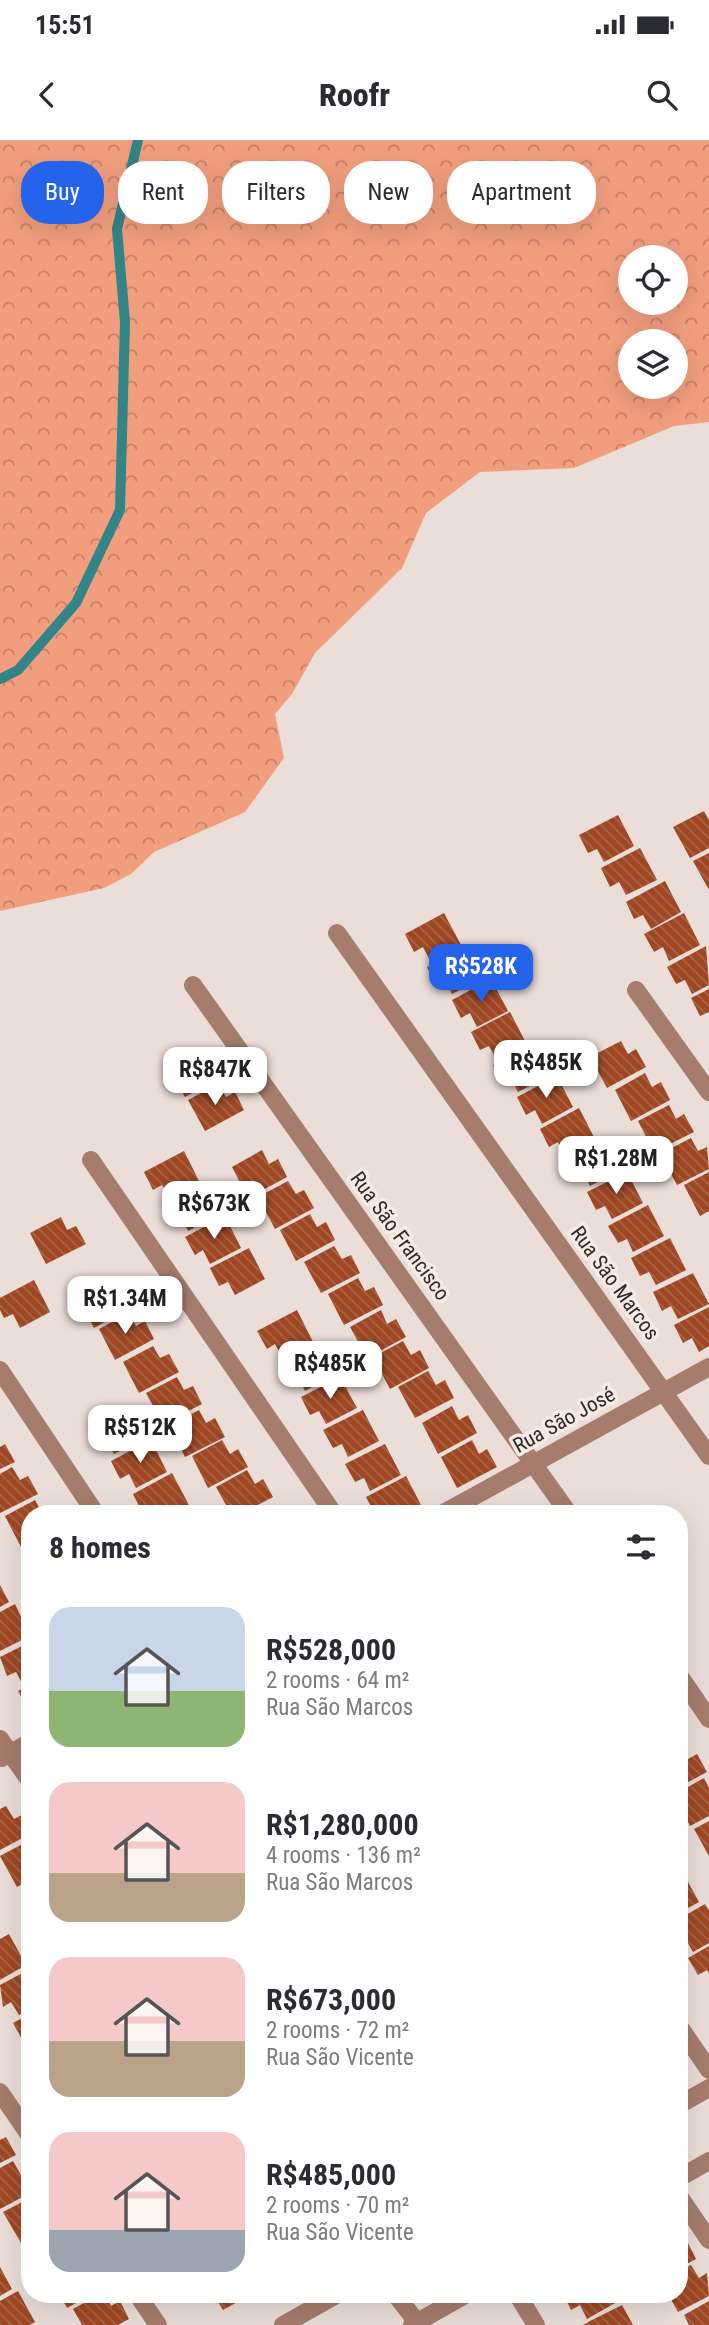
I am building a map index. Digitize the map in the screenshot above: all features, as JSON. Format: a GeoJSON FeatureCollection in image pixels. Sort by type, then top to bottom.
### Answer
{"type":"FeatureCollection","features":[{"type":"Feature","properties":{"kind":"street","name":"Rua São Marcos"},"geometry":{"type":"LineString","coordinates":[[337,933],[709,1456]]}},
{"type":"Feature","properties":{"kind":"street","name":"Rua São Francisco"},"geometry":{"type":"LineString","coordinates":[[193,985],[563,1505]]}},
{"type":"Feature","properties":{"kind":"street"},"geometry":{"type":"LineString","coordinates":[[636,990],[709,1092]]}},
{"type":"Feature","properties":{"kind":"street"},"geometry":{"type":"LineString","coordinates":[[91,1160],[328,1505]]}},
{"type":"Feature","properties":{"kind":"street","name":"Rua São José"},"geometry":{"type":"LineString","coordinates":[[458,1505],[709,1367]]}},
{"type":"Feature","properties":{"kind":"street"},"geometry":{"type":"LineString","coordinates":[[0,1370],[90,1505]]}},
{"type":"Feature","properties":{"kind":"street"},"geometry":{"type":"LineString","coordinates":[[688,1688],[709,1719]]}},
{"type":"Feature","properties":{"kind":"street"},"geometry":{"type":"LineString","coordinates":[[21,1745],[3,1750],[21,1771]]}},
{"type":"Feature","properties":{"kind":"street"},"geometry":{"type":"LineString","coordinates":[[688,2039],[709,2070]]}},
{"type":"Feature","properties":{"kind":"street"},"geometry":{"type":"LineString","coordinates":[[688,2100],[709,2088]]}},
{"type":"Feature","properties":{"kind":"street"},"geometry":{"type":"LineString","coordinates":[[0,2092],[21,2123]]}},
{"type":"Feature","properties":{"kind":"street"},"geometry":{"type":"LineString","coordinates":[[688,2173],[709,2161]]}},
{"type":"Feature","properties":{"kind":"street"},"geometry":{"type":"LineString","coordinates":[[688,2209],[709,2240]]}},
{"type":"Feature","properties":{"kind":"street"},"geometry":{"type":"LineString","coordinates":[[143,2303],[158,2325]]}},
{"type":"Feature","properties":{"kind":"street"},"geometry":{"type":"LineString","coordinates":[[283,2325],[322,2303]]}},
{"type":"Feature","properties":{"kind":"street"},"geometry":{"type":"LineString","coordinates":[[401,2303],[414,2323],[451,2303]]}},
{"type":"Feature","properties":{"kind":"street"},"geometry":{"type":"LineString","coordinates":[[523,2303],[536,2325]]}},
{"type":"Feature","properties":{"kind":"green space"},"geometry":{"type":"Polygon","coordinates":[[[0,140],[709,140],[709,422],[674,426],[574,468],[480,472],[426,513],[402,568],[315,653],[292,694],[275,714],[284,758],[245,812],[154,852],[131,874],[104,888],[0,911],[0,140]]]}},
{"type":"Feature","properties":{"kind":"building"},"geometry":{"type":"Polygon","coordinates":[[[704,811],[709,820],[709,848],[690,858],[673,827],[704,811]]]}},
{"type":"Feature","properties":{"kind":"building"},"geometry":{"type":"Polygon","coordinates":[[[618,815],[634,846],[604,862],[597,849],[588,853],[579,835],[618,815]]]}},
{"type":"Feature","properties":{"kind":"building"},"geometry":{"type":"Polygon","coordinates":[[[640,848],[657,880],[626,895],[619,882],[610,887],[601,868],[640,848]]]}},
{"type":"Feature","properties":{"kind":"building"},"geometry":{"type":"Polygon","coordinates":[[[709,853],[709,890],[693,861],[709,853]]]}},
{"type":"Feature","properties":{"kind":"building"},"geometry":{"type":"Polygon","coordinates":[[[665,881],[681,912],[651,929],[643,915],[634,919],[626,902],[665,881]]]}},
{"type":"Feature","properties":{"kind":"building"},"geometry":{"type":"Polygon","coordinates":[[[444,913],[461,945],[430,961],[423,947],[414,952],[405,934],[444,913]]]}},
{"type":"Feature","properties":{"kind":"building"},"geometry":{"type":"Polygon","coordinates":[[[684,913],[700,945],[669,961],[663,947],[654,952],[644,934],[684,913]]]}},
{"type":"Feature","properties":{"kind":"building"},"geometry":{"type":"Polygon","coordinates":[[[706,946],[709,985],[692,994],[685,980],[676,984],[667,967],[706,946]]]}},
{"type":"Feature","properties":{"kind":"building"},"geometry":{"type":"Polygon","coordinates":[[[466,947],[483,978],[452,994],[445,980],[436,985],[427,967],[466,947]]]}},
{"type":"Feature","properties":{"kind":"building"},"geometry":{"type":"Polygon","coordinates":[[[491,979],[508,1011],[477,1027],[470,1013],[461,1018],[452,1000],[491,979]]]}},
{"type":"Feature","properties":{"kind":"building"},"geometry":{"type":"Polygon","coordinates":[[[709,989],[709,1012],[700,1016],[691,998],[709,989]]]}},
{"type":"Feature","properties":{"kind":"building"},"geometry":{"type":"Polygon","coordinates":[[[510,1012],[526,1043],[496,1059],[489,1046],[480,1050],[471,1032],[510,1012]]]}},
{"type":"Feature","properties":{"kind":"building"},"geometry":{"type":"Polygon","coordinates":[[[621,1041],[628,1054],[636,1049],[646,1067],[607,1088],[590,1057],[621,1041]]]}},
{"type":"Feature","properties":{"kind":"building"},"geometry":{"type":"Polygon","coordinates":[[[533,1044],[549,1076],[518,1092],[511,1078],[502,1083],[493,1065],[533,1044]]]}},
{"type":"Feature","properties":{"kind":"building"},"geometry":{"type":"Polygon","coordinates":[[[199,1050],[206,1063],[215,1059],[224,1076],[185,1097],[168,1066],[199,1050]]]}},
{"type":"Feature","properties":{"kind":"building"},"geometry":{"type":"Polygon","coordinates":[[[645,1073],[652,1087],[661,1082],[670,1100],[631,1121],[615,1090],[645,1073]]]}},
{"type":"Feature","properties":{"kind":"building"},"geometry":{"type":"Polygon","coordinates":[[[557,1076],[573,1107],[542,1124],[535,1110],[526,1115],[517,1097],[557,1076]]]}},
{"type":"Feature","properties":{"kind":"building"},"geometry":{"type":"Polygon","coordinates":[[[218,1084],[226,1097],[235,1092],[244,1110],[205,1131],[188,1100],[218,1084]]]}},
{"type":"Feature","properties":{"kind":"building"},"geometry":{"type":"Polygon","coordinates":[[[669,1105],[676,1119],[684,1114],[694,1132],[654,1152],[638,1121],[669,1105]]]}},
{"type":"Feature","properties":{"kind":"building"},"geometry":{"type":"Polygon","coordinates":[[[579,1108],[595,1139],[565,1156],[558,1142],[549,1147],[540,1129],[579,1108]]]}},
{"type":"Feature","properties":{"kind":"building"},"geometry":{"type":"Polygon","coordinates":[[[604,1138],[621,1170],[590,1186],[583,1172],[574,1177],[565,1159],[604,1138]]]}},
{"type":"Feature","properties":{"kind":"building"},"geometry":{"type":"Polygon","coordinates":[[[691,1138],[698,1151],[707,1147],[709,1169],[677,1185],[660,1154],[691,1138]]]}},
{"type":"Feature","properties":{"kind":"building"},"geometry":{"type":"Polygon","coordinates":[[[262,1150],[269,1164],[278,1159],[287,1177],[248,1198],[232,1167],[262,1150]]]}},
{"type":"Feature","properties":{"kind":"building"},"geometry":{"type":"Polygon","coordinates":[[[184,1151],[200,1183],[170,1198],[162,1185],[153,1190],[144,1172],[184,1151]]]}},
{"type":"Feature","properties":{"kind":"building"},"geometry":{"type":"Polygon","coordinates":[[[627,1172],[643,1203],[612,1219],[605,1206],[596,1210],[587,1192],[627,1172]]]}},
{"type":"Feature","properties":{"kind":"building"},"geometry":{"type":"Polygon","coordinates":[[[709,1172],[709,1211],[700,1216],[684,1185],[709,1172]]]}},
{"type":"Feature","properties":{"kind":"building"},"geometry":{"type":"Polygon","coordinates":[[[288,1181],[296,1194],[304,1190],[314,1208],[275,1229],[258,1197],[288,1181]]]}},
{"type":"Feature","properties":{"kind":"building"},"geometry":{"type":"Polygon","coordinates":[[[202,1183],[219,1215],[188,1231],[182,1218],[173,1222],[163,1204],[202,1183]]]}},
{"type":"Feature","properties":{"kind":"building"},"geometry":{"type":"Polygon","coordinates":[[[648,1205],[664,1236],[633,1252],[627,1239],[618,1243],[608,1226],[648,1205]]]}},
{"type":"Feature","properties":{"kind":"building"},"geometry":{"type":"Polygon","coordinates":[[[310,1214],[317,1227],[326,1222],[335,1240],[296,1261],[280,1230],[310,1214]]]}},
{"type":"Feature","properties":{"kind":"building"},"geometry":{"type":"Polygon","coordinates":[[[225,1216],[241,1248],[210,1264],[203,1250],[195,1255],[185,1237],[225,1216]]]}},
{"type":"Feature","properties":{"kind":"building"},"geometry":{"type":"Polygon","coordinates":[[[61,1217],[67,1230],[76,1226],[86,1244],[46,1264],[30,1233],[61,1217]]]}},
{"type":"Feature","properties":{"kind":"building"},"geometry":{"type":"Polygon","coordinates":[[[670,1238],[686,1270],[656,1285],[649,1272],[640,1276],[631,1258],[670,1238]]]}},
{"type":"Feature","properties":{"kind":"building"},"geometry":{"type":"Polygon","coordinates":[[[334,1246],[342,1259],[351,1255],[360,1273],[321,1293],[304,1262],[334,1246]]]}},
{"type":"Feature","properties":{"kind":"building"},"geometry":{"type":"Polygon","coordinates":[[[249,1248],[265,1279],[235,1295],[228,1282],[219,1286],[210,1268],[249,1248]]]}},
{"type":"Feature","properties":{"kind":"building"},"geometry":{"type":"Polygon","coordinates":[[[693,1273],[709,1304],[678,1319],[671,1306],[662,1311],[653,1292],[693,1273]]]}},
{"type":"Feature","properties":{"kind":"building"},"geometry":{"type":"Polygon","coordinates":[[[358,1278],[365,1291],[374,1287],[383,1305],[344,1325],[328,1294],[358,1278]]]}},
{"type":"Feature","properties":{"kind":"building"},"geometry":{"type":"Polygon","coordinates":[[[34,1280],[50,1312],[20,1328],[13,1314],[4,1318],[0,1310],[0,1298],[34,1280]]]}},
{"type":"Feature","properties":{"kind":"building"},"geometry":{"type":"Polygon","coordinates":[[[107,1280],[114,1294],[123,1289],[132,1307],[94,1328],[77,1296],[107,1280]]]}},
{"type":"Feature","properties":{"kind":"building"},"geometry":{"type":"Polygon","coordinates":[[[709,1307],[709,1346],[699,1352],[692,1338],[683,1343],[674,1325],[709,1307]]]}},
{"type":"Feature","properties":{"kind":"building"},"geometry":{"type":"Polygon","coordinates":[[[297,1310],[313,1342],[282,1357],[275,1344],[267,1349],[257,1331],[297,1310]]]}},
{"type":"Feature","properties":{"kind":"building"},"geometry":{"type":"Polygon","coordinates":[[[381,1310],[387,1324],[396,1319],[406,1337],[367,1358],[350,1327],[381,1310]]]}},
{"type":"Feature","properties":{"kind":"building"},"geometry":{"type":"Polygon","coordinates":[[[129,1313],[136,1326],[145,1321],[154,1339],[115,1360],[99,1329],[129,1313]]]}},
{"type":"Feature","properties":{"kind":"building"},"geometry":{"type":"Polygon","coordinates":[[[403,1341],[411,1355],[420,1350],[429,1368],[390,1389],[373,1357],[403,1341]]]}},
{"type":"Feature","properties":{"kind":"building"},"geometry":{"type":"Polygon","coordinates":[[[319,1343],[335,1374],[305,1391],[298,1377],[289,1381],[280,1364],[319,1343]]]}},
{"type":"Feature","properties":{"kind":"building"},"geometry":{"type":"Polygon","coordinates":[[[153,1346],[160,1358],[169,1354],[179,1372],[139,1393],[123,1362],[153,1346]]]}},
{"type":"Feature","properties":{"kind":"building"},"geometry":{"type":"Polygon","coordinates":[[[428,1371],[436,1385],[445,1380],[454,1398],[415,1418],[398,1387],[428,1371]]]}},
{"type":"Feature","properties":{"kind":"building"},"geometry":{"type":"Polygon","coordinates":[[[177,1377],[184,1390],[193,1386],[202,1404],[163,1424],[146,1393],[177,1377]]]}},
{"type":"Feature","properties":{"kind":"building"},"geometry":{"type":"Polygon","coordinates":[[[340,1377],[357,1408],[326,1424],[319,1411],[310,1415],[301,1397],[340,1377]]]}},
{"type":"Feature","properties":{"kind":"building"},"geometry":{"type":"Polygon","coordinates":[[[128,1406],[145,1438],[114,1454],[107,1441],[98,1445],[89,1427],[128,1406]]]}},
{"type":"Feature","properties":{"kind":"building"},"geometry":{"type":"Polygon","coordinates":[[[452,1406],[459,1420],[468,1415],[477,1433],[438,1454],[422,1423],[452,1406]]]}},
{"type":"Feature","properties":{"kind":"building"},"geometry":{"type":"Polygon","coordinates":[[[199,1410],[206,1423],[215,1418],[225,1437],[185,1457],[169,1426],[199,1410]]]}},
{"type":"Feature","properties":{"kind":"building"},"geometry":{"type":"Polygon","coordinates":[[[363,1410],[379,1441],[348,1457],[342,1444],[333,1448],[323,1430],[363,1410]]]}},
{"type":"Feature","properties":{"kind":"building"},"geometry":{"type":"Polygon","coordinates":[[[151,1440],[167,1472],[136,1488],[129,1474],[120,1479],[111,1461],[151,1440]]]}},
{"type":"Feature","properties":{"kind":"building"},"geometry":{"type":"Polygon","coordinates":[[[222,1440],[230,1454],[238,1449],[248,1467],[208,1488],[192,1456],[222,1440]]]}},
{"type":"Feature","properties":{"kind":"building"},"geometry":{"type":"Polygon","coordinates":[[[472,1440],[479,1454],[487,1449],[497,1467],[457,1488],[441,1457],[472,1440]]]}},
{"type":"Feature","properties":{"kind":"building"},"geometry":{"type":"Polygon","coordinates":[[[5,1444],[15,1462],[0,1469],[0,1447],[5,1444]]]}},
{"type":"Feature","properties":{"kind":"building"},"geometry":{"type":"Polygon","coordinates":[[[385,1444],[401,1475],[370,1491],[364,1478],[355,1482],[345,1464],[385,1444]]]}},
{"type":"Feature","properties":{"kind":"building"},"geometry":{"type":"Polygon","coordinates":[[[12,1467],[20,1480],[28,1476],[38,1494],[0,1513],[0,1474],[12,1467]]]}},
{"type":"Feature","properties":{"kind":"building"},"geometry":{"type":"Polygon","coordinates":[[[247,1470],[255,1484],[263,1479],[273,1497],[258,1505],[226,1505],[216,1487],[247,1470]]]}},
{"type":"Feature","properties":{"kind":"building"},"geometry":{"type":"Polygon","coordinates":[[[172,1473],[189,1505],[138,1505],[133,1494],[172,1473]]]}},
{"type":"Feature","properties":{"kind":"building"},"geometry":{"type":"Polygon","coordinates":[[[406,1476],[421,1505],[370,1505],[366,1497],[406,1476]]]}},
{"type":"Feature","properties":{"kind":"building"},"geometry":{"type":"Polygon","coordinates":[[[21,1507],[21,1547],[5,1516],[21,1507]]]}},
{"type":"Feature","properties":{"kind":"building"},"geometry":{"type":"Polygon","coordinates":[[[0,1585],[9,1602],[0,1607],[0,1585]]]}},
{"type":"Feature","properties":{"kind":"building"},"geometry":{"type":"Polygon","coordinates":[[[15,1604],[21,1617],[21,1640],[0,1651],[0,1612],[15,1604]]]}},
{"type":"Feature","properties":{"kind":"building"},"geometry":{"type":"Polygon","coordinates":[[[21,1646],[21,1681],[16,1672],[7,1676],[0,1657],[21,1646]]]}},
{"type":"Feature","properties":{"kind":"building"},"geometry":{"type":"Polygon","coordinates":[[[697,1754],[707,1772],[688,1782],[688,1759],[697,1754]]]}},
{"type":"Feature","properties":{"kind":"building"},"geometry":{"type":"Polygon","coordinates":[[[704,1778],[709,1788],[709,1816],[690,1826],[688,1822],[688,1787],[704,1778]]]}},
{"type":"Feature","properties":{"kind":"building"},"geometry":{"type":"Polygon","coordinates":[[[6,1806],[14,1819],[21,1816],[21,1839],[0,1850],[0,1809],[6,1806]]]}},
{"type":"Feature","properties":{"kind":"building"},"geometry":{"type":"Polygon","coordinates":[[[709,1821],[709,1856],[694,1829],[709,1821]]]}},
{"type":"Feature","properties":{"kind":"building"},"geometry":{"type":"Polygon","coordinates":[[[21,1845],[21,1885],[17,1887],[0,1856],[21,1845]]]}},
{"type":"Feature","properties":{"kind":"building"},"geometry":{"type":"Polygon","coordinates":[[[688,1882],[699,1902],[688,1908],[688,1882]]]}},
{"type":"Feature","properties":{"kind":"building"},"geometry":{"type":"Polygon","coordinates":[[[705,1904],[709,1910],[709,1943],[693,1952],[688,1943],[688,1914],[705,1904]]]}},
{"type":"Feature","properties":{"kind":"building"},"geometry":{"type":"Polygon","coordinates":[[[9,1934],[21,1956],[21,1968],[0,1980],[0,1939],[9,1934]]]}},
{"type":"Feature","properties":{"kind":"building"},"geometry":{"type":"Polygon","coordinates":[[[709,1946],[709,1974],[707,1970],[698,1975],[688,1958],[709,1946]]]}},
{"type":"Feature","properties":{"kind":"building"},"geometry":{"type":"Polygon","coordinates":[[[21,1974],[21,2014],[19,2015],[11,2002],[3,2007],[0,1985],[21,1974]]]}},
{"type":"Feature","properties":{"kind":"building"},"geometry":{"type":"Polygon","coordinates":[[[21,2019],[21,2037],[13,2023],[21,2019]]]}},
{"type":"Feature","properties":{"kind":"building"},"geometry":{"type":"Polygon","coordinates":[[[6,2137],[16,2155],[0,2163],[0,2140],[6,2137]]]}},
{"type":"Feature","properties":{"kind":"building"},"geometry":{"type":"Polygon","coordinates":[[[13,2161],[21,2175],[21,2198],[0,2209],[0,2168],[13,2161]]]}},
{"type":"Feature","properties":{"kind":"building"},"geometry":{"type":"Polygon","coordinates":[[[21,2203],[21,2243],[3,2212],[21,2203]]]}},
{"type":"Feature","properties":{"kind":"building"},"geometry":{"type":"Polygon","coordinates":[[[688,2243],[696,2259],[688,2263],[688,2243]]]}},
{"type":"Feature","properties":{"kind":"building"},"geometry":{"type":"Polygon","coordinates":[[[691,2265],[699,2278],[707,2273],[709,2296],[678,2312],[673,2303],[688,2303],[688,2266],[691,2265]]]}},
{"type":"Feature","properties":{"kind":"building"},"geometry":{"type":"Polygon","coordinates":[[[0,2267],[12,2289],[0,2296],[0,2267]]]}},
{"type":"Feature","properties":{"kind":"building"},"geometry":{"type":"Polygon","coordinates":[[[18,2291],[21,2303],[25,2303],[35,2322],[30,2325],[0,2325],[0,2301],[18,2291]]]}},
{"type":"Feature","properties":{"kind":"building"},"geometry":{"type":"Polygon","coordinates":[[[709,2301],[709,2325],[689,2325],[684,2315],[709,2301]]]}},
{"type":"Feature","properties":{"kind":"building"},"geometry":{"type":"Polygon","coordinates":[[[84,2303],[110,2303],[111,2306],[121,2303],[129,2319],[118,2325],[82,2325],[73,2309],[84,2303]]]}},
{"type":"Feature","properties":{"kind":"building"},"geometry":{"type":"Polygon","coordinates":[[[219,2303],[236,2303],[223,2310],[219,2303]]]}},
{"type":"Feature","properties":{"kind":"building"},"geometry":{"type":"Polygon","coordinates":[[[568,2303],[615,2303],[587,2319],[580,2305],[571,2310],[568,2303]]]}},
{"type":"Feature","properties":{"kind":"building"},"geometry":{"type":"Polygon","coordinates":[[[622,2305],[633,2325],[583,2325],[592,2320],[622,2305]]]}},
{"type":"Feature","properties":{"kind":"waterway"},"geometry":{"type":"LineString","coordinates":[[0,679],[18,670],[76,603],[120,510],[125,322],[117,229],[138,140]]}}]}
